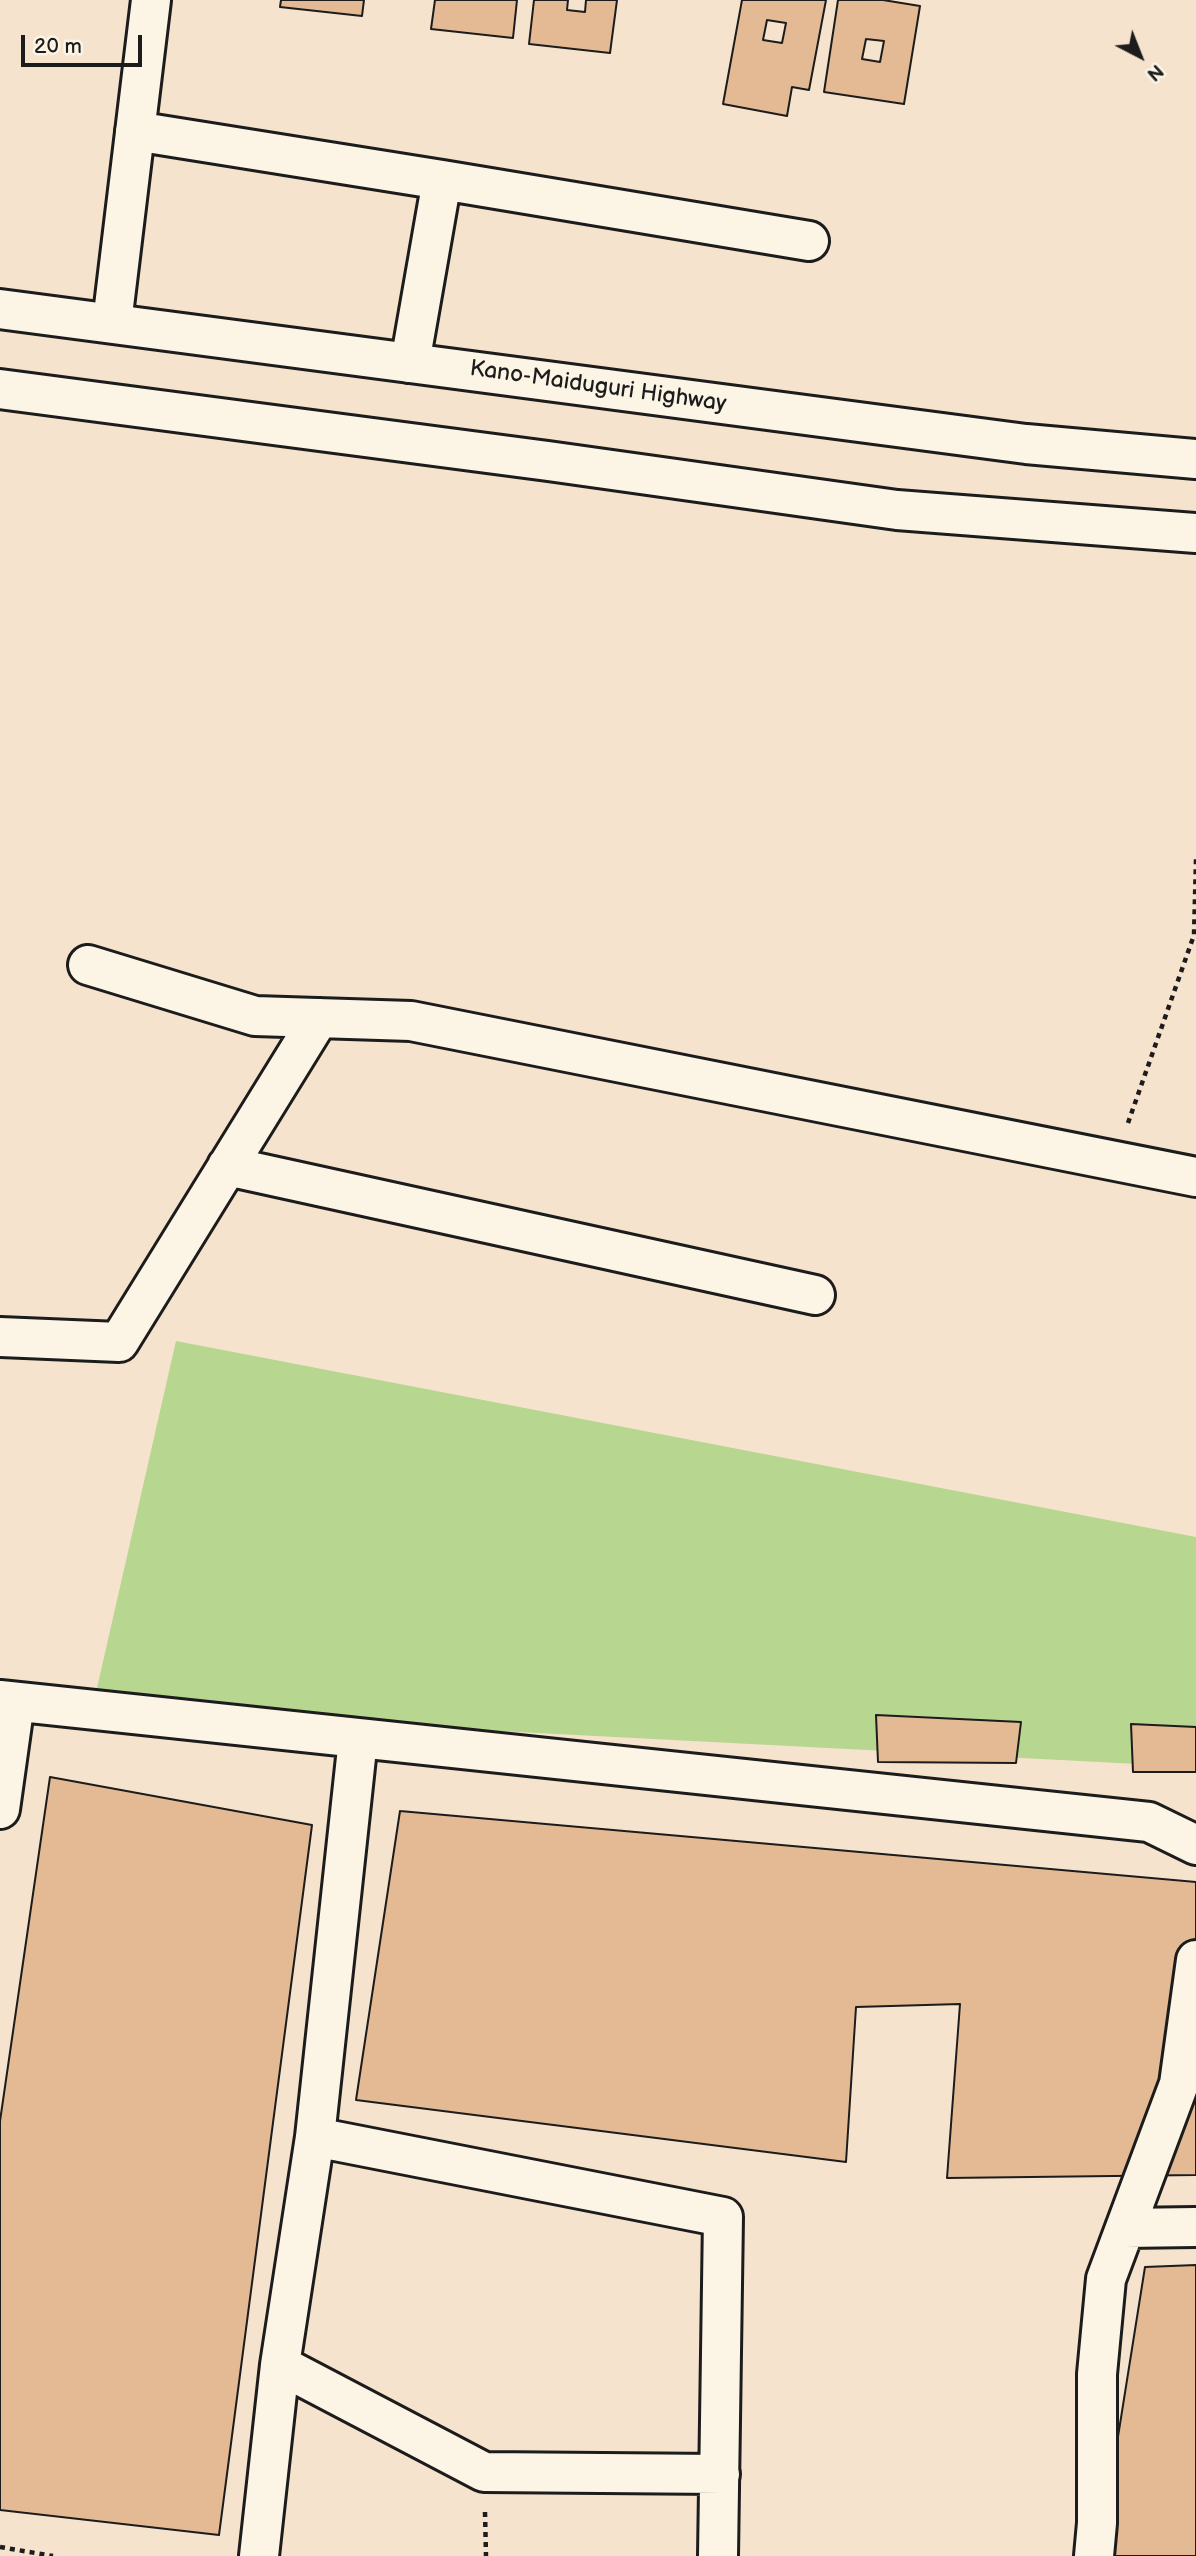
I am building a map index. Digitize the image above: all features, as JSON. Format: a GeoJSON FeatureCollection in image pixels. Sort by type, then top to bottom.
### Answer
{"type":"FeatureCollection","features":[{"type":"Feature","properties":{"kind":"main road"},"geometry":{"type":"LineString","coordinates":[[111,324],[151,0]]}},
{"type":"Feature","properties":{"kind":"main road"},"geometry":{"type":"LineString","coordinates":[[135,131],[810,241]]}},
{"type":"Feature","properties":{"kind":"main road"},"geometry":{"type":"LineString","coordinates":[[410,363],[442,180]]}},
{"type":"Feature","properties":{"kind":"main road","name":"Kano-Maiduguri Highway"},"geometry":{"type":"LineString","coordinates":[[0,309],[1026,444],[1196,459]]}},
{"type":"Feature","properties":{"kind":"main road"},"geometry":{"type":"LineString","coordinates":[[0,389],[897,510],[1196,533]]}},
{"type":"Feature","properties":{"kind":"main road"},"geometry":{"type":"LineString","coordinates":[[88,965],[256,1016],[411,1021],[1196,1177]]}},
{"type":"Feature","properties":{"kind":"main road"},"geometry":{"type":"LineString","coordinates":[[0,1337],[119,1342],[319,1018]]}},
{"type":"Feature","properties":{"kind":"main road"},"geometry":{"type":"LineString","coordinates":[[227,1166],[815,1296]]}},
{"type":"Feature","properties":{"kind":"main road"},"geometry":{"type":"LineString","coordinates":[[0,1809],[8,1701],[1149,1822],[1196,1845]]}},
{"type":"Feature","properties":{"kind":"main road"},"geometry":{"type":"LineString","coordinates":[[259,2556],[280,2365],[315,2137],[358,1739]]}},
{"type":"Feature","properties":{"kind":"main road"},"geometry":{"type":"LineString","coordinates":[[1094,2556],[1097,2523],[1097,2374],[1106,2279],[1179,2084],[1196,1960]]}},
{"type":"Feature","properties":{"kind":"main road"},"geometry":{"type":"LineString","coordinates":[[315,2137],[723,2217],[718,2556]]}},
{"type":"Feature","properties":{"kind":"main road"},"geometry":{"type":"LineString","coordinates":[[1125,2228],[1196,2227]]}},
{"type":"Feature","properties":{"kind":"main road"},"geometry":{"type":"LineString","coordinates":[[280,2365],[484,2472],[720,2474]]}},
{"type":"Feature","properties":{"kind":"path"},"geometry":{"type":"LineString","coordinates":[[1114,1161],[1194,935],[1196,859]]}},
{"type":"Feature","properties":{"kind":"path"},"geometry":{"type":"LineString","coordinates":[[0,2547],[53,2556]]}},
{"type":"Feature","properties":{"kind":"green space"},"geometry":{"type":"Polygon","coordinates":[[[176,1341],[1196,1537],[1196,1767],[92,1710],[176,1341]]]}},
{"type":"Feature","properties":{"kind":"building"},"geometry":{"type":"Polygon","coordinates":[[[281,0],[364,0],[362,16],[280,7],[281,0]]]}},
{"type":"Feature","properties":{"kind":"building"},"geometry":{"type":"Polygon","coordinates":[[[435,0],[517,0],[513,38],[431,29],[435,0]]]}},
{"type":"Feature","properties":{"kind":"building"},"geometry":{"type":"Polygon","coordinates":[[[534,0],[568,0],[567,10],[585,12],[586,0],[617,0],[610,53],[529,44],[534,0]]]}},
{"type":"Feature","properties":{"kind":"building"},"geometry":{"type":"Polygon","coordinates":[[[742,0],[826,0],[809,90],[792,87],[787,116],[723,104],[742,0]],[[767,20],[763,40],[782,43],[786,23],[767,20]]]}},
{"type":"Feature","properties":{"kind":"building"},"geometry":{"type":"Polygon","coordinates":[[[838,0],[883,0],[920,6],[904,104],[824,92],[838,0]],[[866,39],[862,59],[880,62],[884,41],[866,39]]]}},
{"type":"Feature","properties":{"kind":"building"},"geometry":{"type":"Polygon","coordinates":[[[876,1715],[1021,1722],[1016,1763],[878,1762],[876,1715]]]}},
{"type":"Feature","properties":{"kind":"building"},"geometry":{"type":"Polygon","coordinates":[[[1131,1724],[1196,1727],[1196,1772],[1133,1772],[1131,1724]]]}},
{"type":"Feature","properties":{"kind":"building"},"geometry":{"type":"Polygon","coordinates":[[[50,1777],[312,1825],[219,2535],[0,2510],[0,2121],[50,1777]]]}},
{"type":"Feature","properties":{"kind":"building"},"geometry":{"type":"Polygon","coordinates":[[[400,1811],[1196,1882],[1196,2175],[947,2178],[960,2004],[856,2007],[846,2162],[356,2100],[400,1811]]]}},
{"type":"Feature","properties":{"kind":"building"},"geometry":{"type":"Polygon","coordinates":[[[1196,2265],[1196,2556],[1099,2556],[1145,2267],[1196,2265]]]}}]}
